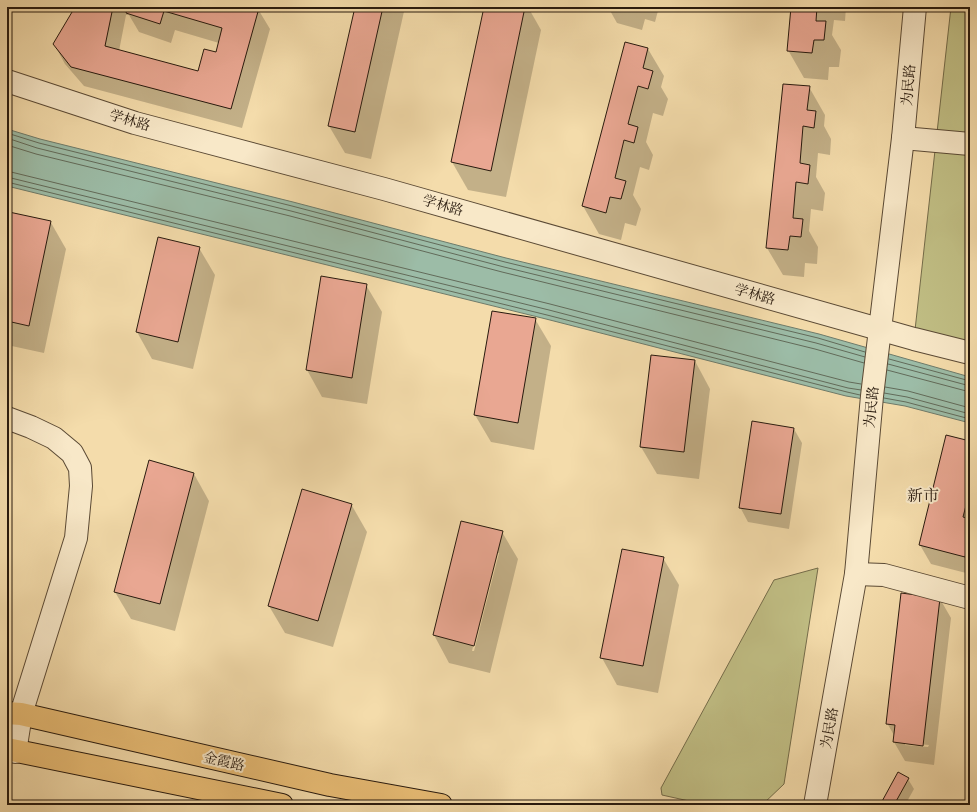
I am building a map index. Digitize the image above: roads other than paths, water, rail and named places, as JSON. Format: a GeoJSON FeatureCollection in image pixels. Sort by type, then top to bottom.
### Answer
{"type":"FeatureCollection","features":[{"type":"Feature","properties":{"kind":"main road","name":"金霞路"},"geometry":{"type":"LineString","coordinates":[[14,714],[330,785],[441,805]]}},
{"type":"Feature","properties":{"kind":"main road"},"geometry":{"type":"LineString","coordinates":[[11,750],[282,805]]}},
{"type":"Feature","properties":{"kind":"street","name":"为民路"},"geometry":{"type":"LineString","coordinates":[[815,805],[856,574],[872,396],[903,138],[915,7]]}},
{"type":"Feature","properties":{"kind":"street","name":"学林路"},"geometry":{"type":"LineString","coordinates":[[7,81],[135,123],[384,189],[879,337],[970,353]]}},
{"type":"Feature","properties":{"kind":"street"},"geometry":{"type":"LineString","coordinates":[[903,138],[970,144]]}},
{"type":"Feature","properties":{"kind":"street"},"geometry":{"type":"LineString","coordinates":[[7,418],[54,438],[72,453],[80,468],[81,486],[76,538],[14,714],[11,750]]}},
{"type":"Feature","properties":{"kind":"street"},"geometry":{"type":"LineString","coordinates":[[856,574],[884,575],[970,598]]}},
{"type":"Feature","properties":{"kind":"water"},"geometry":{"type":"Polygon","coordinates":[[[7,129],[40,139],[293,202],[506,258],[819,334],[970,377],[970,423],[905,406],[846,396],[546,319],[7,186],[7,129]]]}},
{"type":"Feature","properties":{"kind":"district","name":"新市"},"geometry":{"type":"Point","coordinates":[923,495]}}]}
